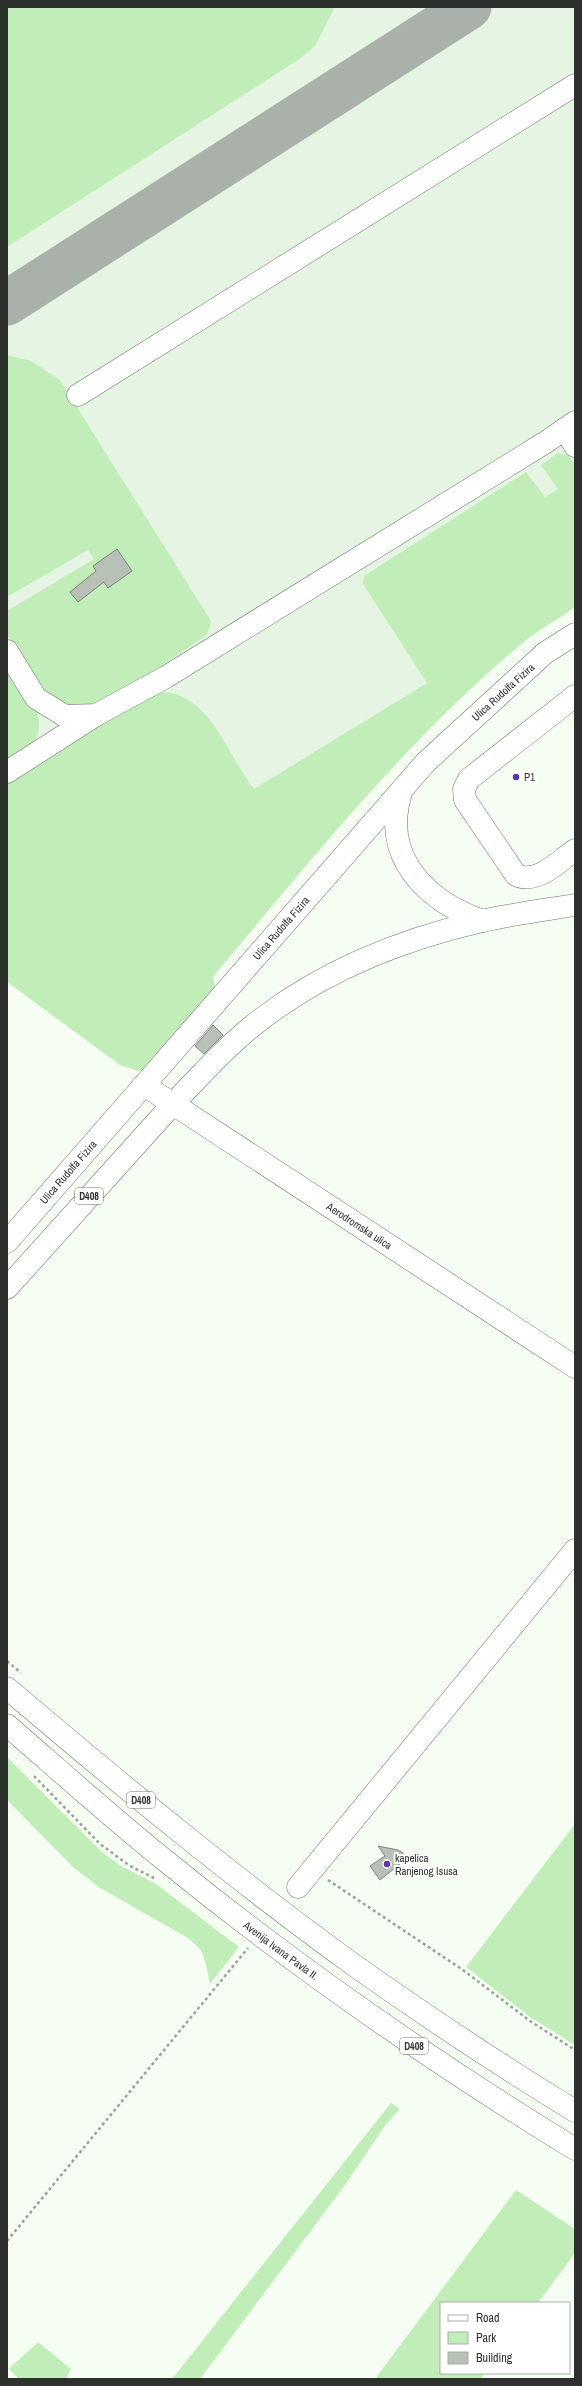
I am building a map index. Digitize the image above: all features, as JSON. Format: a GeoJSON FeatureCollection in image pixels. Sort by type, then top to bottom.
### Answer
{"type":"FeatureCollection","features":[{"type":"Feature","properties":{"kind":"main road"},"geometry":{"type":"LineString","coordinates":[[78,395],[575,85]]}},
{"type":"Feature","properties":{"kind":"main road"},"geometry":{"type":"LineString","coordinates":[[7,772],[96,715],[166,676],[572,432]]}},
{"type":"Feature","properties":{"kind":"main road","name":"Ulica Rudolfa Fizira"},"geometry":{"type":"LineString","coordinates":[[7,1242],[426,762],[545,653],[575,634]]}},
{"type":"Feature","properties":{"kind":"main road"},"geometry":{"type":"LineString","coordinates":[[7,651],[36,698],[65,716],[96,715]]}},
{"type":"Feature","properties":{"kind":"main road"},"geometry":{"type":"LineString","coordinates":[[575,696],[469,778],[464,789],[465,800],[516,874],[522,877],[532,878],[546,871],[575,850]]}},
{"type":"Feature","properties":{"kind":"main road"},"geometry":{"type":"LineString","coordinates":[[402,790],[396,809],[395,823],[398,842],[406,863],[432,895],[460,912],[483,921]]}},
{"type":"Feature","properties":{"kind":"main road"},"geometry":{"type":"LineString","coordinates":[[172,1105],[245,1032],[290,999],[347,967],[397,946],[483,921],[565,907],[575,918]]}},
{"type":"Feature","properties":{"kind":"main road","name":"Aerodromska ulica"},"geometry":{"type":"LineString","coordinates":[[144,1085],[172,1105],[575,1367]]}},
{"type":"Feature","properties":{"kind":"main road","name":"D408"},"geometry":{"type":"LineString","coordinates":[[7,1288],[172,1105]]}},
{"type":"Feature","properties":{"kind":"main road"},"geometry":{"type":"LineString","coordinates":[[298,1887],[575,1550]]}},
{"type":"Feature","properties":{"kind":"main road","name":"D408"},"geometry":{"type":"LineString","coordinates":[[7,1688],[176,1828],[358,1967],[448,2030],[575,2112]]}},
{"type":"Feature","properties":{"kind":"main road","name":"Avenija Ivana Pavla II."},"geometry":{"type":"LineString","coordinates":[[7,1725],[167,1863],[315,1977],[405,2041],[501,2104],[575,2149]]}},
{"type":"Feature","properties":{"kind":"path"},"geometry":{"type":"LineString","coordinates":[[312,1870],[463,1970],[536,2025],[575,2050]]}},
{"type":"Feature","properties":{"kind":"path"},"geometry":{"type":"LineString","coordinates":[[7,2241],[245,1952]]}},
{"type":"Feature","properties":{"kind":"shaded area"},"geometry":{"type":"Polygon","coordinates":[[[7,7],[575,7],[575,593],[7,968],[7,7]]]}},
{"type":"Feature","properties":{"kind":"green space"},"geometry":{"type":"Polygon","coordinates":[[[7,7],[335,7],[315,46],[298,60],[7,247],[7,7]]]}},
{"type":"Feature","properties":{"kind":"green space"},"geometry":{"type":"Polygon","coordinates":[[[7,355],[31,361],[60,380],[211,621],[207,635],[111,700],[85,709],[62,707],[43,692],[7,635],[7,611],[94,559],[88,550],[7,597],[7,355]]]}},
{"type":"Feature","properties":{"kind":"green space"},"geometry":{"type":"Polygon","coordinates":[[[558,453],[568,455],[575,465],[575,607],[525,641],[440,718],[400,760],[286,889],[213,977],[216,991],[147,1070],[138,1071],[120,1065],[7,982],[7,780],[152,694],[166,692],[185,698],[198,707],[209,719],[254,789],[427,683],[363,584],[364,576],[526,472],[545,497],[558,489],[541,465],[558,453]]]}},
{"type":"Feature","properties":{"kind":"green space"},"geometry":{"type":"Polygon","coordinates":[[[7,665],[38,714],[39,724],[36,739],[33,745],[22,755],[7,764],[7,665]]]}},
{"type":"Feature","properties":{"kind":"green space"},"geometry":{"type":"Polygon","coordinates":[[[7,1757],[101,1851],[121,1866],[156,1884],[239,1947],[210,1984],[206,1964],[201,1950],[188,1938],[100,1888],[74,1868],[7,1800],[7,1757]]]}},
{"type":"Feature","properties":{"kind":"green space"},"geometry":{"type":"Polygon","coordinates":[[[575,1824],[575,2045],[530,2017],[466,1967],[575,1824]]]}},
{"type":"Feature","properties":{"kind":"green space"},"geometry":{"type":"Polygon","coordinates":[[[391,2103],[400,2109],[387,2123],[345,2185],[200,2379],[172,2379],[391,2103]]]}},
{"type":"Feature","properties":{"kind":"green space"},"geometry":{"type":"Polygon","coordinates":[[[516,2190],[575,2229],[575,2253],[539,2302],[440,2302],[440,2374],[484,2374],[481,2379],[375,2379],[516,2190]]]}},
{"type":"Feature","properties":{"kind":"green space"},"geometry":{"type":"Polygon","coordinates":[[[38,2342],[71,2369],[66,2379],[19,2379],[9,2369],[38,2342]]]}},
{"type":"Feature","properties":{"kind":"building"},"geometry":{"type":"Polygon","coordinates":[[[117,549],[132,571],[108,588],[104,582],[78,602],[70,592],[96,571],[93,566],[117,549]]]}},
{"type":"Feature","properties":{"kind":"building"},"geometry":{"type":"Polygon","coordinates":[[[213,1025],[223,1035],[204,1054],[195,1046],[213,1025]]]}},
{"type":"Feature","properties":{"kind":"building","name":"kapelica Ranjenog Isusa"},"geometry":{"type":"Polygon","coordinates":[[[378,1846],[398,1850],[403,1853],[405,1860],[380,1880],[370,1866],[385,1856],[378,1846]]]}},
{"type":"Feature","properties":{"kind":"taxiway"},"geometry":{"type":"LineString","coordinates":[[7,303],[469,7]]}},
{"type":"Feature","properties":{"kind":"place","name":"P1"},"geometry":{"type":"Point","coordinates":[516,777]}},
{"type":"Feature","properties":{"kind":"place","name":"kapelica Ranjenog Isusa"},"geometry":{"type":"Point","coordinates":[387,1864]}}]}
